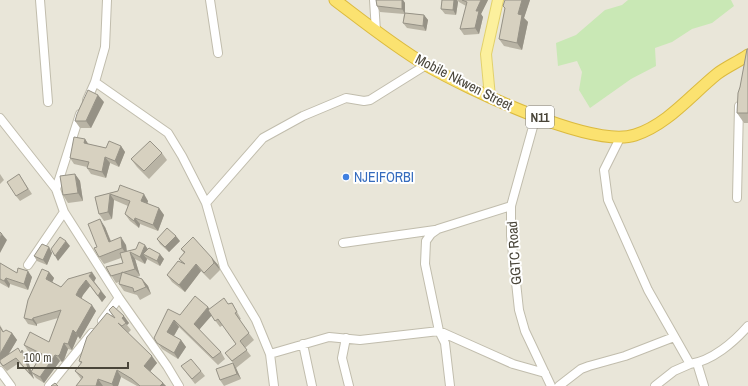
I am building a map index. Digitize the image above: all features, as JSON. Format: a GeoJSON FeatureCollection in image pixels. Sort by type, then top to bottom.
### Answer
{"type":"FeatureCollection","features":[{"type":"Feature","properties":{"kind":"highway","name":"Mobile Nkwen Street"},"geometry":{"type":"LineString","coordinates":[[335,0],[376,32],[426,65],[490,97],[536,116],[586,133],[620,138],[635,135],[653,127],[718,74],[748,56]]}},
{"type":"Feature","properties":{"kind":"main road"},"geometry":{"type":"LineString","coordinates":[[490,97],[486,54],[498,0]]}},
{"type":"Feature","properties":{"kind":"street"},"geometry":{"type":"LineString","coordinates":[[40,0],[48,102]]}},
{"type":"Feature","properties":{"kind":"street"},"geometry":{"type":"LineString","coordinates":[[56,189],[77,120],[95,82],[105,47],[107,0]]}},
{"type":"Feature","properties":{"kind":"street"},"geometry":{"type":"LineString","coordinates":[[210,0],[218,53]]}},
{"type":"Feature","properties":{"kind":"street"},"geometry":{"type":"LineString","coordinates":[[374,0],[376,32]]}},
{"type":"Feature","properties":{"kind":"street"},"geometry":{"type":"LineString","coordinates":[[206,203],[263,138],[303,116],[346,98],[364,101],[370,100],[426,65]]}},
{"type":"Feature","properties":{"kind":"street"},"geometry":{"type":"LineString","coordinates":[[95,82],[168,133],[182,156],[206,203],[224,267],[256,320],[270,354],[274,386]]}},
{"type":"Feature","properties":{"kind":"street"},"geometry":{"type":"LineString","coordinates":[[737,198],[739,101],[742,96]]}},
{"type":"Feature","properties":{"kind":"street"},"geometry":{"type":"LineString","coordinates":[[0,115],[0,118],[56,189],[64,212],[119,298],[167,366],[179,386]]}},
{"type":"Feature","properties":{"kind":"street","name":"GGTC Road"},"geometry":{"type":"LineString","coordinates":[[536,116],[511,206],[511,236],[519,310],[525,331],[551,386]]}},
{"type":"Feature","properties":{"kind":"street"},"geometry":{"type":"LineString","coordinates":[[620,138],[604,170],[608,200],[612,214],[648,290],[674,337],[694,363],[704,386]]}},
{"type":"Feature","properties":{"kind":"street"},"geometry":{"type":"LineString","coordinates":[[343,243],[438,229],[511,206]]}},
{"type":"Feature","properties":{"kind":"street"},"geometry":{"type":"LineString","coordinates":[[28,266],[64,212]]}},
{"type":"Feature","properties":{"kind":"street"},"geometry":{"type":"LineString","coordinates":[[438,229],[431,234],[426,241],[424,250],[425,264],[440,331],[445,343],[450,386]]}},
{"type":"Feature","properties":{"kind":"street"},"geometry":{"type":"LineString","coordinates":[[49,386],[79,351],[119,298]]}},
{"type":"Feature","properties":{"kind":"street"},"geometry":{"type":"LineString","coordinates":[[655,386],[674,371],[722,350],[748,326]]}},
{"type":"Feature","properties":{"kind":"street"},"geometry":{"type":"LineString","coordinates":[[270,354],[329,337],[360,340],[440,331],[513,364],[545,373]]}},
{"type":"Feature","properties":{"kind":"street"},"geometry":{"type":"LineString","coordinates":[[559,386],[581,369],[625,356],[674,337]]}},
{"type":"Feature","properties":{"kind":"street"},"geometry":{"type":"LineString","coordinates":[[346,338],[342,358],[349,386]]}},
{"type":"Feature","properties":{"kind":"street"},"geometry":{"type":"LineString","coordinates":[[303,344],[312,386]]}},
{"type":"Feature","properties":{"kind":"street"},"geometry":{"type":"LineString","coordinates":[[0,371],[11,386]]}},
{"type":"Feature","properties":{"kind":"shaded area"},"geometry":{"type":"Polygon","coordinates":[[[0,0],[748,0],[748,386],[0,386],[0,0]]]}},
{"type":"Feature","properties":{"kind":"green space"},"geometry":{"type":"Polygon","coordinates":[[[628,0],[731,0],[734,6],[712,23],[692,29],[672,42],[655,48],[656,66],[631,79],[590,108],[579,90],[582,72],[577,61],[558,66],[556,43],[576,35],[605,10],[622,5],[628,0]]]}},
{"type":"Feature","properties":{"kind":"building"},"geometry":{"type":"Polygon","coordinates":[[[376,0],[402,0],[402,9],[377,6],[376,0]]]}},
{"type":"Feature","properties":{"kind":"building"},"geometry":{"type":"Polygon","coordinates":[[[442,0],[454,0],[453,10],[441,9],[442,0]]]}},
{"type":"Feature","properties":{"kind":"building"},"geometry":{"type":"Polygon","coordinates":[[[462,0],[481,0],[476,11],[479,11],[475,28],[460,29],[467,2],[462,0]]]}},
{"type":"Feature","properties":{"kind":"building"},"geometry":{"type":"Polygon","coordinates":[[[505,0],[522,0],[518,14],[522,15],[517,43],[499,39],[505,8],[503,6],[505,0]]]}},
{"type":"Feature","properties":{"kind":"building"},"geometry":{"type":"Polygon","coordinates":[[[405,13],[424,15],[423,26],[403,23],[405,13]]]}},
{"type":"Feature","properties":{"kind":"building"},"geometry":{"type":"Polygon","coordinates":[[[747,49],[748,113],[737,113],[738,93],[747,49]]]}},
{"type":"Feature","properties":{"kind":"building"},"geometry":{"type":"Polygon","coordinates":[[[88,90],[98,95],[86,121],[75,121],[77,114],[88,90]]]}},
{"type":"Feature","properties":{"kind":"building"},"geometry":{"type":"Polygon","coordinates":[[[74,137],[85,139],[84,143],[106,148],[109,141],[121,146],[115,161],[105,157],[102,172],[87,168],[89,162],[70,158],[74,137]]]}},
{"type":"Feature","properties":{"kind":"building"},"geometry":{"type":"Polygon","coordinates":[[[150,141],[162,153],[144,171],[131,159],[150,141]]]}},
{"type":"Feature","properties":{"kind":"building"},"geometry":{"type":"Polygon","coordinates":[[[19,174],[28,189],[16,196],[7,182],[19,174]]]}},
{"type":"Feature","properties":{"kind":"building"},"geometry":{"type":"Polygon","coordinates":[[[75,174],[78,193],[63,195],[60,176],[75,174]]]}},
{"type":"Feature","properties":{"kind":"building"},"geometry":{"type":"Polygon","coordinates":[[[120,185],[144,194],[141,201],[159,208],[153,225],[135,218],[134,221],[125,214],[130,201],[110,194],[108,212],[99,214],[95,197],[118,191],[120,185]]]}},
{"type":"Feature","properties":{"kind":"building"},"geometry":{"type":"Polygon","coordinates":[[[100,219],[109,242],[121,237],[122,248],[99,257],[94,248],[97,247],[88,224],[100,219]]]}},
{"type":"Feature","properties":{"kind":"building"},"geometry":{"type":"Polygon","coordinates":[[[167,228],[176,236],[165,247],[157,239],[167,228]]]}},
{"type":"Feature","properties":{"kind":"building"},"geometry":{"type":"Polygon","coordinates":[[[60,237],[66,241],[55,256],[51,249],[60,237]]]}},
{"type":"Feature","properties":{"kind":"building"},"geometry":{"type":"Polygon","coordinates":[[[193,237],[212,258],[214,263],[204,273],[196,264],[179,285],[167,275],[178,261],[185,264],[179,259],[185,252],[181,249],[193,237]]]}},
{"type":"Feature","properties":{"kind":"building"},"geometry":{"type":"Polygon","coordinates":[[[139,242],[145,245],[140,257],[130,252],[135,269],[111,276],[106,267],[123,263],[120,253],[136,249],[139,242]]]}},
{"type":"Feature","properties":{"kind":"building"},"geometry":{"type":"Polygon","coordinates":[[[42,244],[49,247],[43,260],[34,256],[42,244]]]}},
{"type":"Feature","properties":{"kind":"building"},"geometry":{"type":"Polygon","coordinates":[[[149,248],[160,254],[157,261],[143,254],[149,248]]]}},
{"type":"Feature","properties":{"kind":"building"},"geometry":{"type":"Polygon","coordinates":[[[0,263],[17,273],[18,268],[28,271],[24,284],[6,278],[4,281],[0,279],[0,263]]]}},
{"type":"Feature","properties":{"kind":"building"},"geometry":{"type":"Polygon","coordinates":[[[42,269],[49,272],[46,279],[61,287],[68,279],[92,272],[89,276],[101,291],[98,296],[86,280],[79,289],[76,295],[92,305],[76,333],[73,330],[68,344],[64,343],[60,354],[58,356],[55,355],[40,377],[31,372],[42,354],[24,345],[30,332],[49,342],[61,310],[33,318],[32,320],[24,318],[28,300],[42,269]]]}},
{"type":"Feature","properties":{"kind":"building"},"geometry":{"type":"Polygon","coordinates":[[[122,272],[142,279],[146,287],[134,292],[133,288],[119,284],[122,272]]]}},
{"type":"Feature","properties":{"kind":"building"},"geometry":{"type":"Polygon","coordinates":[[[195,296],[208,307],[194,324],[221,352],[213,358],[174,320],[167,332],[181,340],[174,353],[157,343],[154,338],[168,309],[180,315],[195,296]]]}},
{"type":"Feature","properties":{"kind":"building"},"geometry":{"type":"Polygon","coordinates":[[[224,298],[228,304],[232,303],[237,312],[235,313],[249,333],[240,341],[247,350],[232,361],[225,353],[236,344],[218,319],[215,321],[208,310],[224,298]]]}},
{"type":"Feature","properties":{"kind":"building"},"geometry":{"type":"Polygon","coordinates":[[[113,306],[124,316],[122,318],[126,323],[122,326],[118,323],[152,356],[144,366],[163,383],[160,386],[140,386],[117,370],[112,384],[98,379],[96,386],[76,386],[83,377],[75,371],[82,362],[79,361],[87,337],[107,313],[115,318],[109,310],[113,306]]]}},
{"type":"Feature","properties":{"kind":"building"},"geometry":{"type":"Polygon","coordinates":[[[0,327],[3,332],[6,330],[12,333],[0,354],[0,327]]]}},
{"type":"Feature","properties":{"kind":"building"},"geometry":{"type":"Polygon","coordinates":[[[18,348],[21,353],[22,350],[30,374],[16,358],[3,366],[0,362],[0,360],[18,348]]]}},
{"type":"Feature","properties":{"kind":"building"},"geometry":{"type":"Polygon","coordinates":[[[191,359],[201,371],[192,379],[181,366],[191,359]]]}},
{"type":"Feature","properties":{"kind":"building"},"geometry":{"type":"Polygon","coordinates":[[[233,363],[237,374],[220,380],[216,369],[233,363]]]}},
{"type":"Feature","properties":{"kind":"building"},"geometry":{"type":"Polygon","coordinates":[[[55,383],[58,386],[51,386],[55,383]]]}},
{"type":"Feature","properties":{"kind":"place","name":"NJEIFORBI"},"geometry":{"type":"Point","coordinates":[346,177]}}]}
